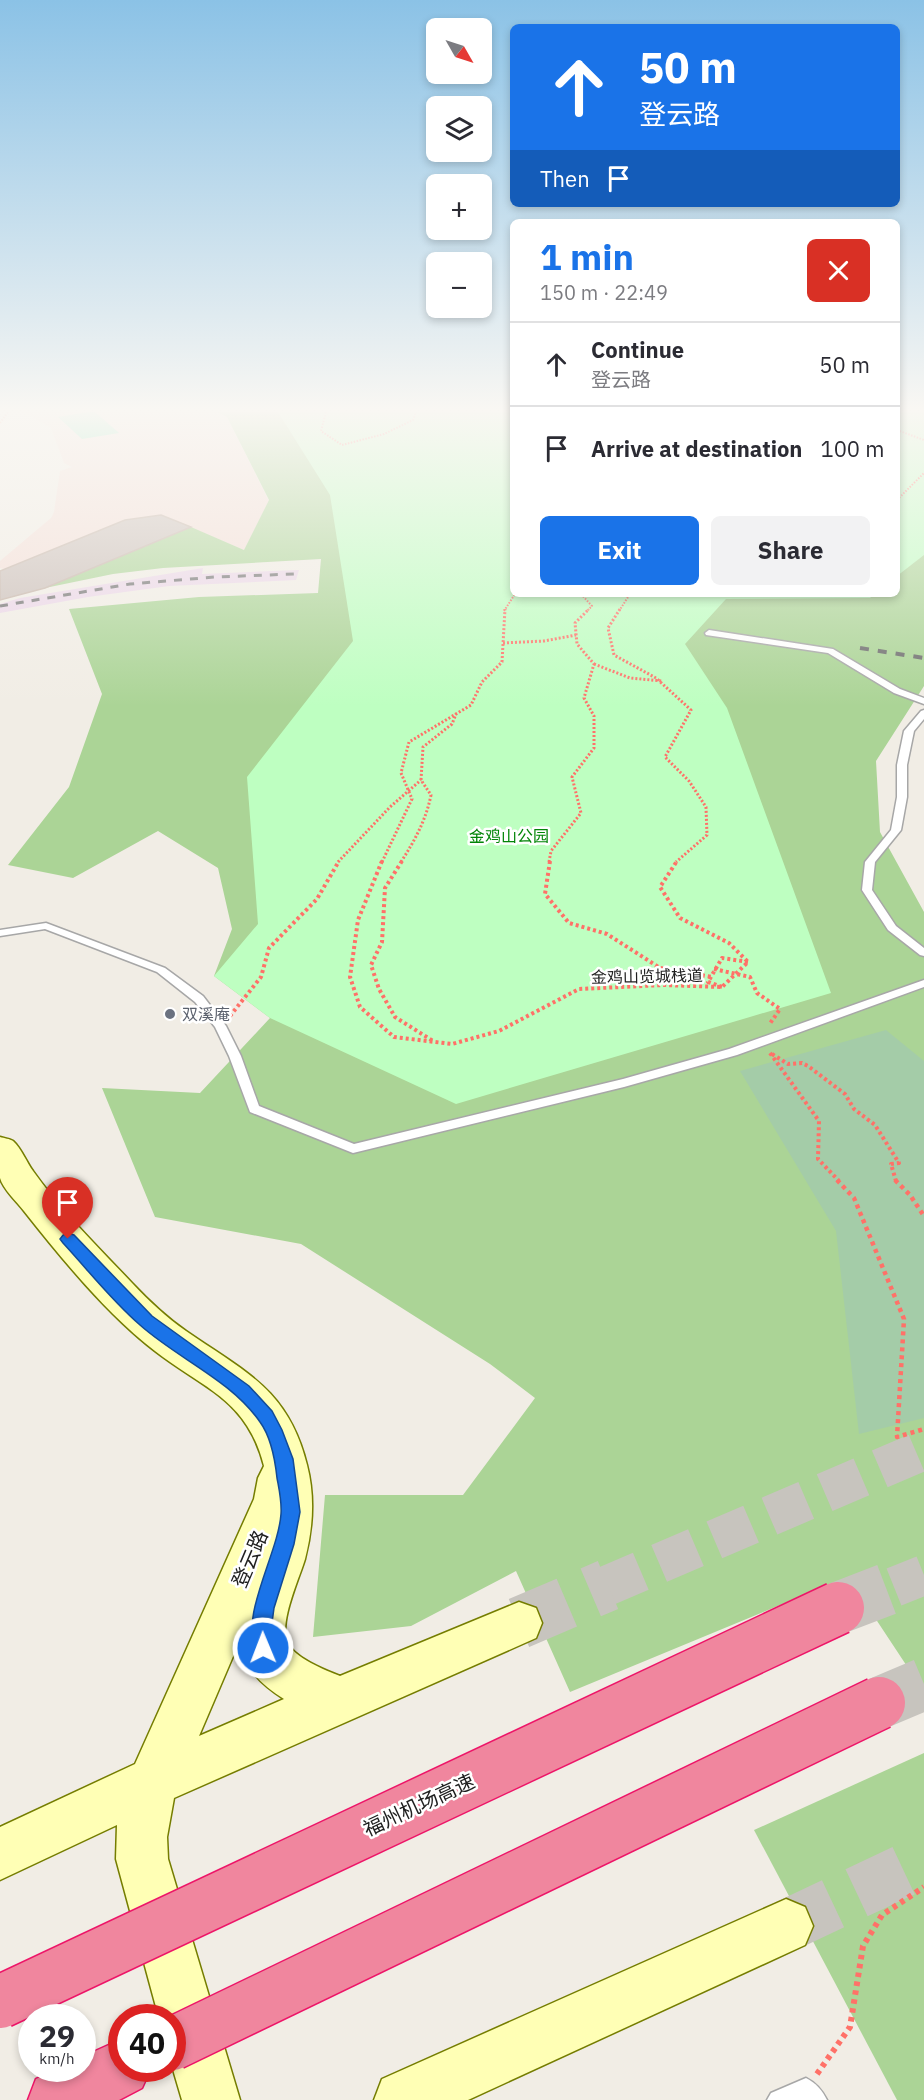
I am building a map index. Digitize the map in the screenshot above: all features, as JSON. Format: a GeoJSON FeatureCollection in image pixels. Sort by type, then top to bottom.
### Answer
{"type":"FeatureCollection","features":[{"type":"Feature","properties":{"kind":"highway","name":"福州机场高速"},"geometry":{"type":"LineString","coordinates":[[0,2002],[838,1608]]}},
{"type":"Feature","properties":{"kind":"highway"},"geometry":{"type":"LineString","coordinates":[[186,2037],[879,1703]]}},
{"type":"Feature","properties":{"kind":"highway"},"geometry":{"type":"LineString","coordinates":[[57,2100],[108,2075]]}},
{"type":"Feature","properties":{"kind":"street"},"geometry":{"type":"LineString","coordinates":[[0,1149],[19,1179],[52,1221],[133,1309],[158,1332],[243,1391],[255,1403],[273,1430],[287,1477],[289,1527],[265,1608],[262,1623],[263,1648],[274,1666],[288,1678],[340,1699]]}},
{"type":"Feature","properties":{"kind":"street","name":"登云路"},"geometry":{"type":"LineString","coordinates":[[211,2100],[142,1859],[142,1831],[152,1783],[206,1697],[272,1552],[287,1477]]}},
{"type":"Feature","properties":{"kind":"street"},"geometry":{"type":"LineString","coordinates":[[0,1854],[69,1820],[340,1699],[519,1623]]}},
{"type":"Feature","properties":{"kind":"street"},"geometry":{"type":"LineString","coordinates":[[403,2100],[786,1926]]}},
{"type":"Feature","properties":{"kind":"lane"},"geometry":{"type":"LineString","coordinates":[[709,633],[830,651],[897,691],[924,701]]}},
{"type":"Feature","properties":{"kind":"lane"},"geometry":{"type":"LineString","coordinates":[[924,712],[909,731],[902,765],[902,797],[896,830],[870,862],[867,890],[892,928],[924,953]]}},
{"type":"Feature","properties":{"kind":"lane"},"geometry":{"type":"LineString","coordinates":[[0,933],[46,926],[161,970],[199,999],[220,1026],[235,1056],[254,1109],[353,1149],[624,1083],[733,1052],[924,983]]}},
{"type":"Feature","properties":{"kind":"lane"},"geometry":{"type":"LineString","coordinates":[[778,2100],[811,2095]]}},
{"type":"Feature","properties":{"kind":"path","name":"金鸡山览城栈道"},"geometry":{"type":"LineString","coordinates":[[512,597],[504,611],[502,662],[482,682],[471,705],[409,742],[401,772],[412,799],[372,882],[358,920],[352,950],[350,977],[360,1007],[394,1036],[452,1044],[499,1030],[579,989],[663,985],[722,987],[748,962]]}},
{"type":"Feature","properties":{"kind":"path"},"geometry":{"type":"LineString","coordinates":[[584,597],[592,606],[576,623],[577,644],[594,664],[630,678],[662,681]]}},
{"type":"Feature","properties":{"kind":"path"},"geometry":{"type":"LineString","coordinates":[[628,597],[609,628],[614,655],[648,670],[691,710],[664,757],[689,781],[706,807],[707,835],[678,859],[660,887],[680,918],[729,944],[748,962]]}},
{"type":"Feature","properties":{"kind":"path"},"geometry":{"type":"LineString","coordinates":[[503,643],[544,641],[576,635]]}},
{"type":"Feature","properties":{"kind":"path"},"geometry":{"type":"LineString","coordinates":[[594,664],[584,698],[594,716],[594,748],[572,777],[581,813],[551,851],[545,894],[569,923],[607,934],[660,968],[712,977]]}},
{"type":"Feature","properties":{"kind":"path"},"geometry":{"type":"LineString","coordinates":[[433,1041],[395,1017],[379,989],[371,965],[382,942],[385,888],[416,839],[427,814],[431,795],[421,780],[423,747],[452,724],[456,714]]}},
{"type":"Feature","properties":{"kind":"path"},"geometry":{"type":"LineString","coordinates":[[220,1026],[239,1007],[261,977],[269,948],[317,899],[336,864],[390,807],[421,780]]}},
{"type":"Feature","properties":{"kind":"path"},"geometry":{"type":"LineString","coordinates":[[722,987],[708,982],[722,958],[748,962]]}},
{"type":"Feature","properties":{"kind":"path"},"geometry":{"type":"LineString","coordinates":[[714,969],[750,977],[757,993],[780,1009],[766,1028],[774,1037],[768,1049],[819,1121],[818,1159],[854,1198],[904,1319],[897,1437],[924,1429]]}},
{"type":"Feature","properties":{"kind":"path"},"geometry":{"type":"LineString","coordinates":[[771,1054],[788,1064],[802,1063],[808,1066],[845,1094],[854,1109],[875,1125],[898,1163],[891,1164],[894,1179],[910,1195],[924,1216]]}},
{"type":"Feature","properties":{"kind":"path"},"geometry":{"type":"LineString","coordinates":[[811,2095],[850,2027],[863,1946],[882,1915],[924,1887]]}},
{"type":"Feature","properties":{"kind":"shaded area"},"geometry":{"type":"Polygon","coordinates":[[[54,510],[264,510],[244,550],[161,515],[125,520],[4,569],[0,568],[0,561],[51,518],[54,510]]]}},
{"type":"Feature","properties":{"kind":"shaded area"},"geometry":{"type":"Polygon","coordinates":[[[203,568],[202,574],[299,570],[296,580],[169,586],[88,597],[0,613],[0,604],[20,598],[203,568]]]}},
{"type":"Feature","properties":{"kind":"green space"},"geometry":{"type":"Polygon","coordinates":[[[264,510],[510,510],[510,597],[900,597],[900,510],[924,510],[924,686],[876,761],[880,832],[924,912],[924,1692],[848,1577],[570,1692],[516,1571],[411,1626],[313,1637],[325,1495],[463,1495],[535,1398],[490,1364],[301,1244],[155,1217],[102,1088],[200,1093],[270,1018],[214,976],[232,929],[218,868],[158,831],[73,878],[8,865],[69,787],[102,694],[69,609],[199,597],[318,593],[321,559],[163,568],[113,574],[45,588],[191,527],[244,550],[264,510]]]}},
{"type":"Feature","properties":{"kind":"green space","name":"金鸡山公园"},"geometry":{"type":"Polygon","coordinates":[[[332,510],[510,510],[510,597],[871,597],[726,599],[685,644],[727,708],[831,993],[456,1104],[270,1018],[214,976],[258,924],[247,777],[353,641],[332,510]]]}},
{"type":"Feature","properties":{"kind":"green space"},"geometry":{"type":"Polygon","coordinates":[[[900,510],[924,510],[924,555],[900,574],[900,510]]]}},
{"type":"Feature","properties":{"kind":"green space"},"geometry":{"type":"Polygon","coordinates":[[[886,1030],[924,1061],[924,1418],[859,1434],[836,1231],[740,1071],[886,1030]]]}},
{"type":"Feature","properties":{"kind":"green space"},"geometry":{"type":"Polygon","coordinates":[[[924,1753],[924,2100],[897,2100],[754,1830],[924,1753]]]}},
{"type":"Feature","properties":{"kind":"building"},"geometry":{"type":"Polygon","coordinates":[[[161,515],[191,527],[45,588],[0,600],[0,571],[125,520],[161,515]]]}},
{"type":"Feature","properties":{"kind":"tunnel"},"geometry":{"type":"LineString","coordinates":[[604,1587],[924,1450]]}},
{"type":"Feature","properties":{"kind":"tunnel"},"geometry":{"type":"LineString","coordinates":[[894,1587],[924,1575]]}},
{"type":"Feature","properties":{"kind":"tunnel"},"geometry":{"type":"LineString","coordinates":[[519,1623],[608,1585]]}},
{"type":"Feature","properties":{"kind":"tunnel"},"geometry":{"type":"LineString","coordinates":[[838,1608],[898,1585]]}},
{"type":"Feature","properties":{"kind":"tunnel"},"geometry":{"type":"LineString","coordinates":[[879,1703],[924,1684]]}},
{"type":"Feature","properties":{"kind":"tunnel"},"geometry":{"type":"LineString","coordinates":[[786,1926],[924,1861]]}},
{"type":"Feature","properties":{"kind":"railway"},"geometry":{"type":"LineString","coordinates":[[0,606],[130,584],[215,577],[294,574]]}},
{"type":"Feature","properties":{"kind":"railway"},"geometry":{"type":"LineString","coordinates":[[860,648],[924,658]]}},
{"type":"Feature","properties":{"kind":"place","name":"双溪庵"},"geometry":{"type":"Point","coordinates":[170,1014]}},
{"type":"Feature","properties":{"kind":"route"},"geometry":{"type":"LineString","coordinates":[[68,1239],[133,1309],[158,1332],[243,1391],[266,1416],[279,1442],[284,1459],[291,1512],[285,1544],[265,1608],[262,1623],[263,1648]]}}]}
